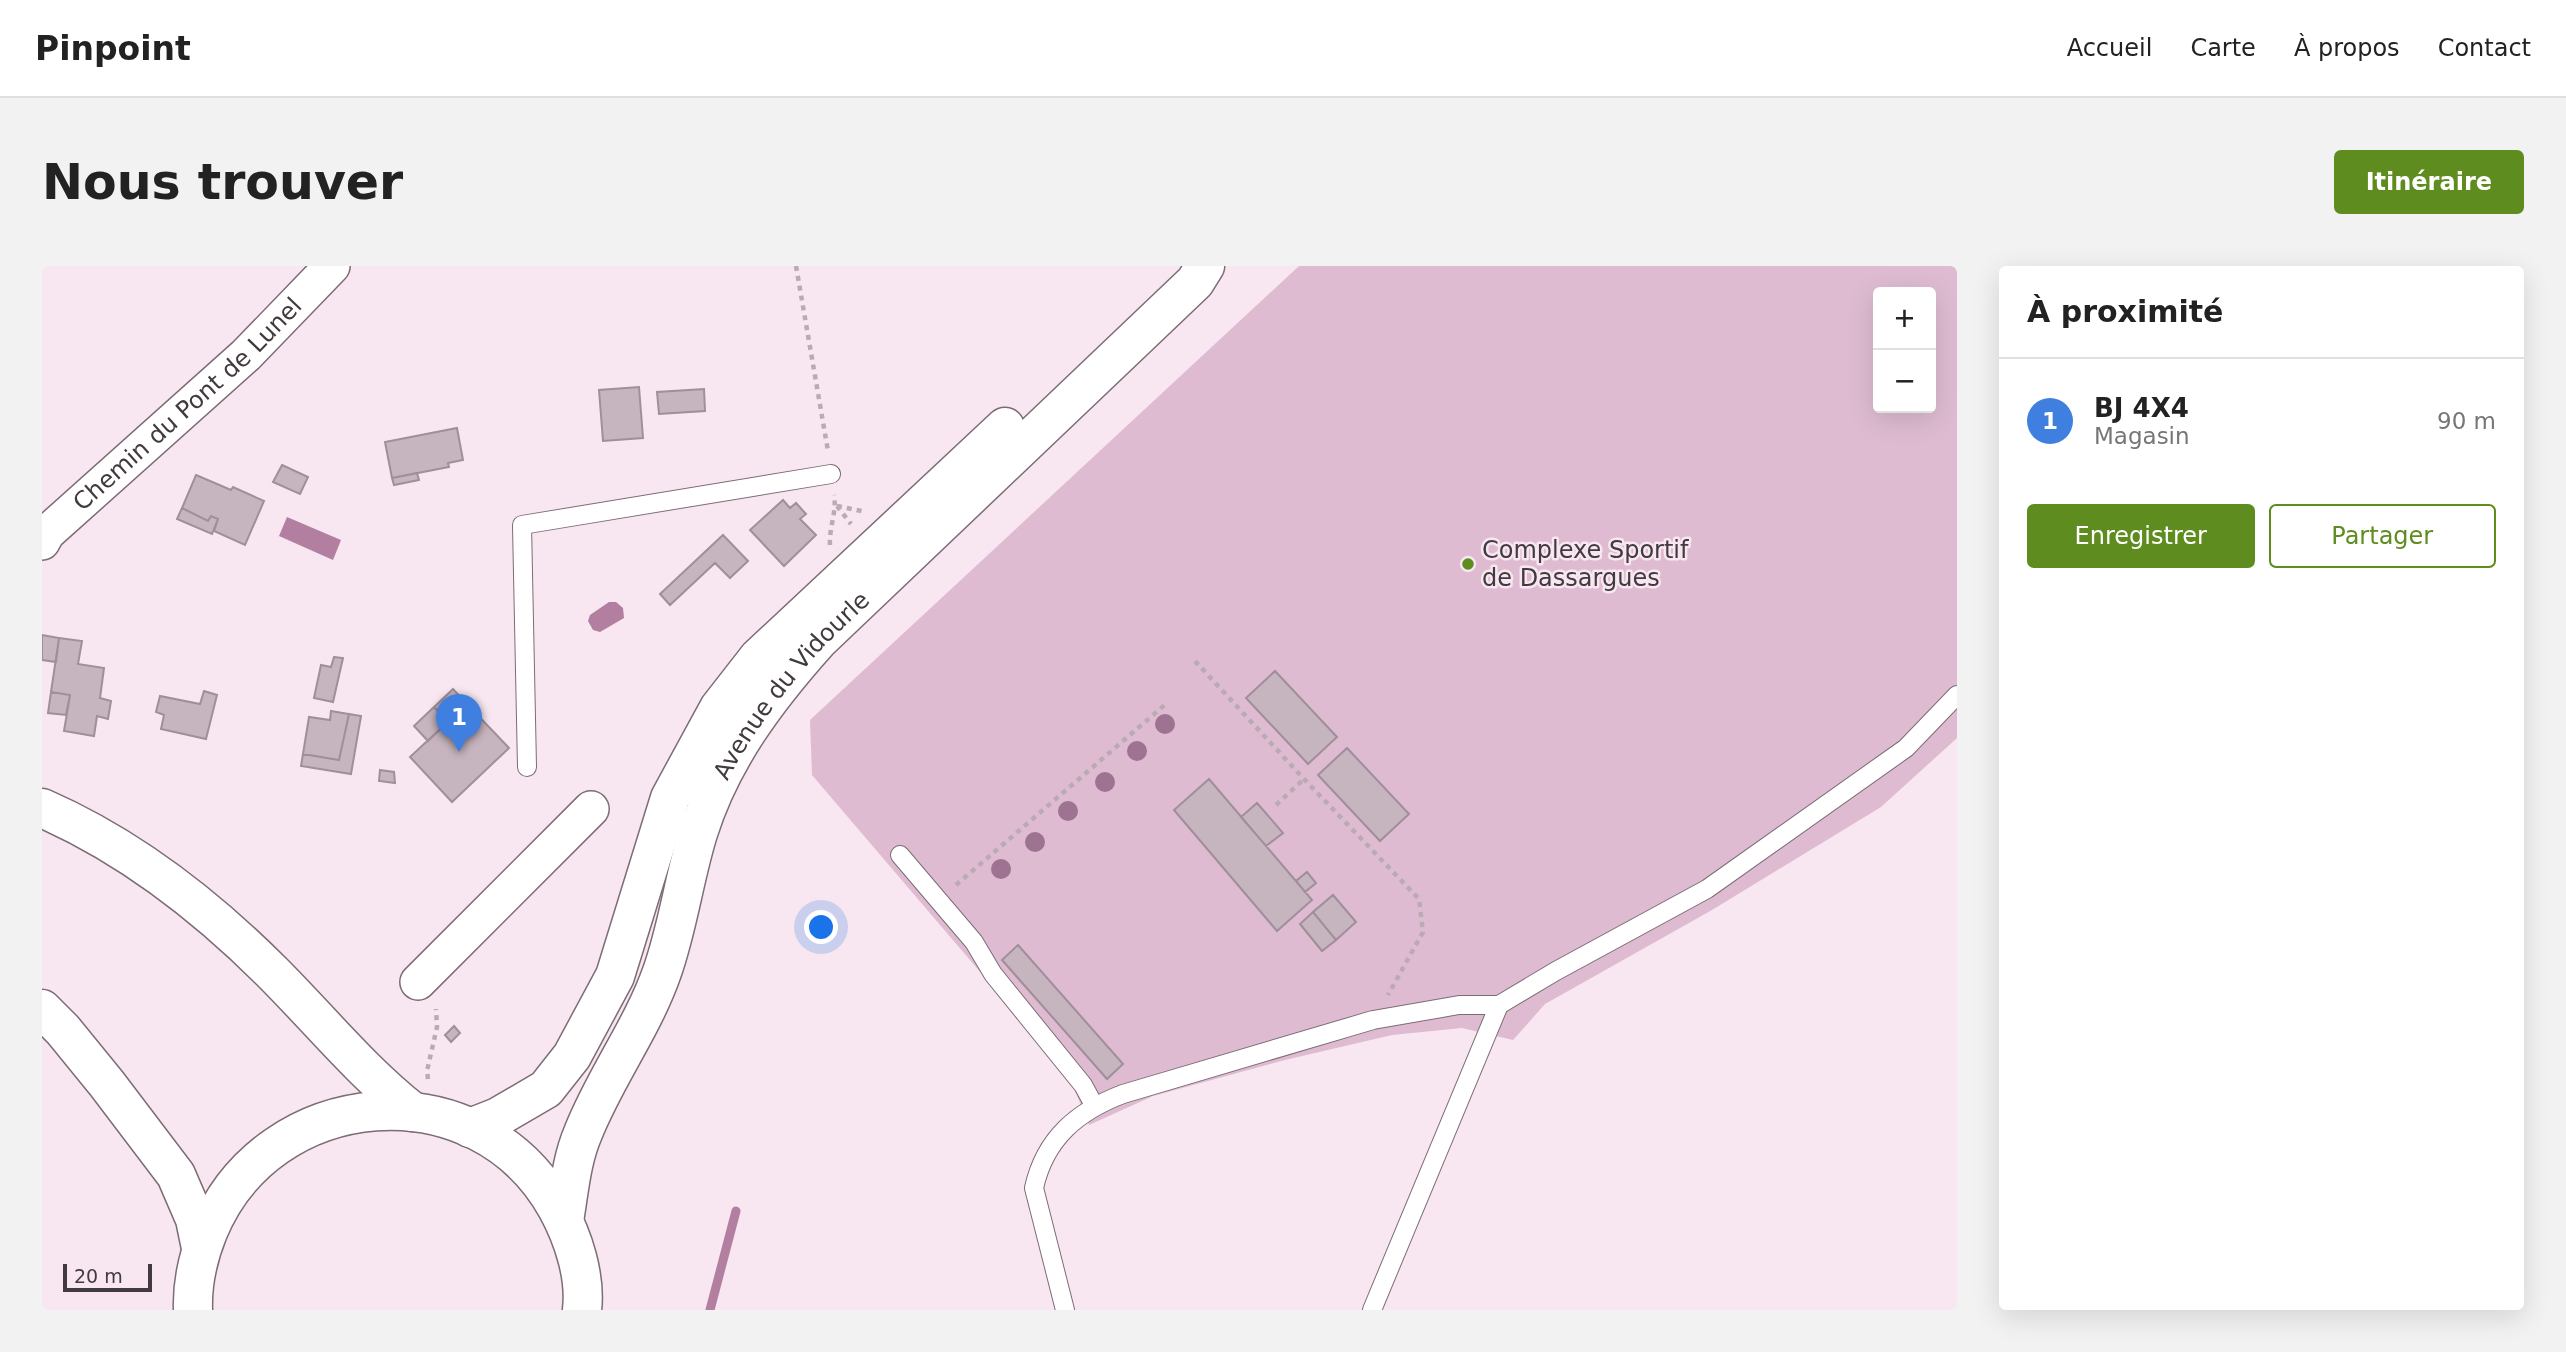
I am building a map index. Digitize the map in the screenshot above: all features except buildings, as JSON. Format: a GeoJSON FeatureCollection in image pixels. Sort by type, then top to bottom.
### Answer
{"type":"FeatureCollection","features":[{"type":"Feature","properties":{"kind":"main road","name":"Avenue du Vidourle"},"geometry":{"type":"LineString","coordinates":[[470,1128],[498,1118],[546,1089],[572,1056],[615,976],[670,799],[719,708],[758,657],[1179,266]]}},
{"type":"Feature","properties":{"kind":"main road","name":"Avenue du Vidourle"},"geometry":{"type":"LineString","coordinates":[[564,1221],[572,1169],[581,1136],[646,1010],[663,971],[698,833],[714,788],[747,728],[780,684],[818,641],[1195,282],[1205,266]]}},
{"type":"Feature","properties":{"kind":"main road"},"geometry":{"type":"LineString","coordinates":[[42,808],[113,845],[179,890],[221,924],[272,972],[382,1085],[423,1113]]}},
{"type":"Feature","properties":{"kind":"main road"},"geometry":{"type":"LineString","coordinates":[[42,1010],[63,1030],[107,1084],[176,1175],[195,1219],[201,1248]]}},
{"type":"Feature","properties":{"kind":"main road"},"geometry":{"type":"LineString","coordinates":[[192,1308],[201,1248],[214,1216],[232,1187],[255,1162],[282,1141],[312,1125],[345,1115],[379,1110],[423,1113],[470,1128],[494,1141],[535,1176],[564,1221],[578,1262],[582,1310]]}},
{"type":"Feature","properties":{"kind":"street","name":"Chemin du Pont de Lunel"},"geometry":{"type":"LineString","coordinates":[[42,542],[47,533],[246,355],[332,266]]}},
{"type":"Feature","properties":{"kind":"street"},"geometry":{"type":"LineString","coordinates":[[424,977],[591,809]]}},
{"type":"Feature","properties":{"kind":"lane"},"geometry":{"type":"LineString","coordinates":[[527,767],[522,525],[831,474]]}},
{"type":"Feature","properties":{"kind":"lane"},"geometry":{"type":"LineString","coordinates":[[1065,1310],[1034,1188],[1038,1170],[1054,1143],[1094,1105],[1373,1020],[1459,1005],[1499,1005],[1707,889],[1906,748],[1957,695]]}},
{"type":"Feature","properties":{"kind":"lane"},"geometry":{"type":"LineString","coordinates":[[900,855],[974,942],[993,974],[1083,1085],[1094,1105]]}},
{"type":"Feature","properties":{"kind":"lane"},"geometry":{"type":"LineString","coordinates":[[1373,1310],[1499,1005]]}},
{"type":"Feature","properties":{"kind":"path"},"geometry":{"type":"LineString","coordinates":[[796,266],[836,506]]}},
{"type":"Feature","properties":{"kind":"path"},"geometry":{"type":"LineString","coordinates":[[1195,661],[1419,899],[1423,932],[1373,1020]]}},
{"type":"Feature","properties":{"kind":"path"},"geometry":{"type":"LineString","coordinates":[[939,900],[1167,703]]}},
{"type":"Feature","properties":{"kind":"path"},"geometry":{"type":"LineString","coordinates":[[1276,805],[1304,779]]}},
{"type":"Feature","properties":{"kind":"path"},"geometry":{"type":"LineString","coordinates":[[423,1113],[427,1071],[437,1027],[424,977]]}},
{"type":"Feature","properties":{"kind":"shaded area","name":"Complexe Sportif de Dassargues"},"geometry":{"type":"Polygon","coordinates":[[[1299,266],[1957,266],[1957,738],[1881,807],[1712,910],[1545,1004],[1513,1040],[1462,1028],[1392,1035],[1285,1060],[1153,1096],[1089,1125],[1069,1076],[812,775],[810,720],[1299,266]]]}},
{"type":"Feature","properties":{"kind":"shaded area"},"geometry":{"type":"Polygon","coordinates":[[[287,517],[341,540],[333,560],[279,536],[287,517]]]}},
{"type":"Feature","properties":{"kind":"shaded area"},"geometry":{"type":"Polygon","coordinates":[[[609,602],[616,602],[623,608],[624,618],[600,632],[593,630],[588,621],[590,615],[609,602]]]}},
{"type":"Feature","properties":{"kind":"waterway"},"geometry":{"type":"LineString","coordinates":[[710,1310],[736,1211]]}},
{"type":"Feature","properties":{"kind":"place","name":"Complexe Sportif de Dassargues"},"geometry":{"type":"Point","coordinates":[1468,564]}},
{"type":"Feature","properties":{"kind":"place","name":"BJ 4X4"},"geometry":{"type":"Point","coordinates":[459,752]}}]}
